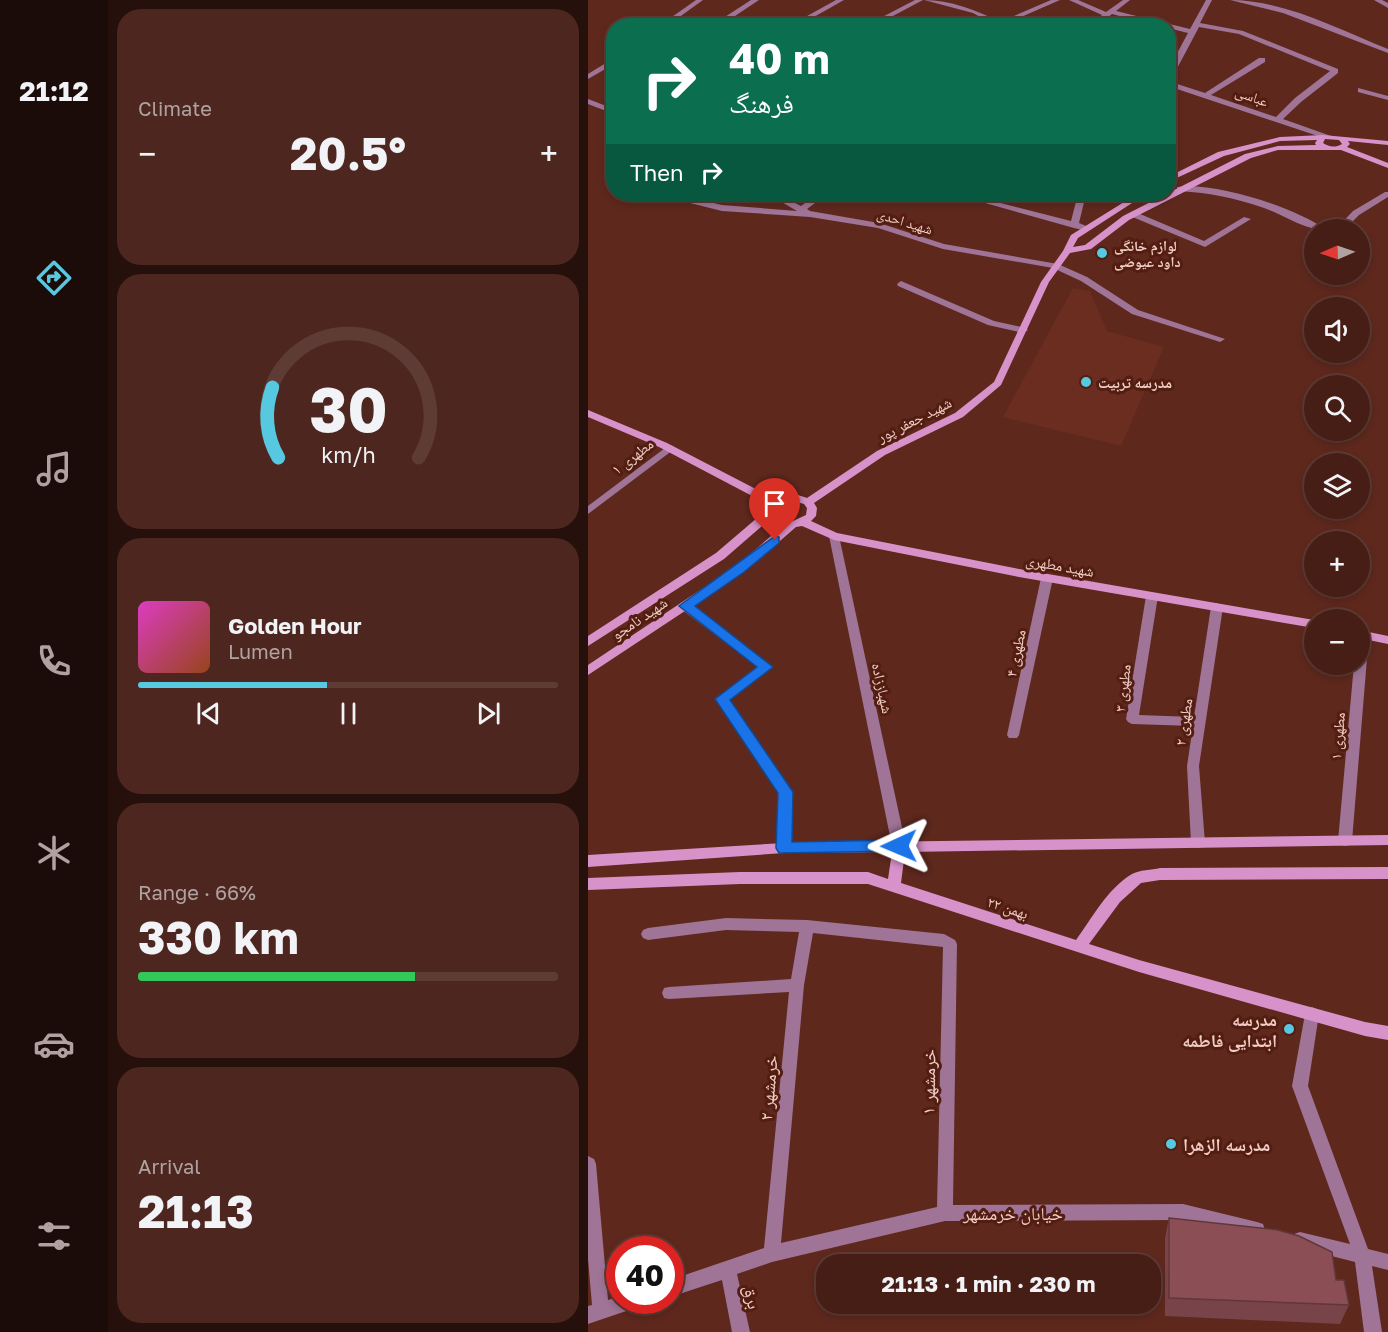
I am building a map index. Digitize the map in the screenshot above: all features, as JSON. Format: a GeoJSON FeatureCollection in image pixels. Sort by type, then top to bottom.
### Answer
{"type":"FeatureCollection","features":[{"type":"Feature","properties":{"kind":"street"},"geometry":{"type":"LineString","coordinates":[[674,18],[700,0]]}},
{"type":"Feature","properties":{"kind":"street"},"geometry":{"type":"LineString","coordinates":[[727,18],[756,0]]}},
{"type":"Feature","properties":{"kind":"street"},"geometry":{"type":"LineString","coordinates":[[807,18],[841,0]]}},
{"type":"Feature","properties":{"kind":"street"},"geometry":{"type":"LineString","coordinates":[[884,18],[920,0]]}},
{"type":"Feature","properties":{"kind":"street"},"geometry":{"type":"LineString","coordinates":[[927,0],[975,12],[987,18]]}},
{"type":"Feature","properties":{"kind":"street"},"geometry":{"type":"LineString","coordinates":[[1017,18],[1058,0]]}},
{"type":"Feature","properties":{"kind":"street"},"geometry":{"type":"LineString","coordinates":[[1072,0],[1109,13],[1133,18]]}},
{"type":"Feature","properties":{"kind":"street"},"geometry":{"type":"LineString","coordinates":[[1102,18],[1127,0]]}},
{"type":"Feature","properties":{"kind":"street"},"geometry":{"type":"LineString","coordinates":[[1176,67],[1191,31],[1209,0]]}},
{"type":"Feature","properties":{"kind":"street"},"geometry":{"type":"LineString","coordinates":[[1233,0],[1285,11],[1388,51]]}},
{"type":"Feature","properties":{"kind":"street"},"geometry":{"type":"LineString","coordinates":[[1377,0],[1388,6]]}},
{"type":"Feature","properties":{"kind":"street"},"geometry":{"type":"LineString","coordinates":[[1196,24],[1241,32],[1335,71],[1278,119]]}},
{"type":"Feature","properties":{"kind":"street"},"geometry":{"type":"LineString","coordinates":[[1176,27],[1191,31]]}},
{"type":"Feature","properties":{"kind":"street"},"geometry":{"type":"LineString","coordinates":[[1208,94],[1262,60]]}},
{"type":"Feature","properties":{"kind":"street"},"geometry":{"type":"LineString","coordinates":[[588,77],[606,65]]}},
{"type":"Feature","properties":{"kind":"street","name":"عباسی"},"geometry":{"type":"LineString","coordinates":[[1176,84],[1325,136]]}},
{"type":"Feature","properties":{"kind":"street"},"geometry":{"type":"LineString","coordinates":[[1361,90],[1388,98]]}},
{"type":"Feature","properties":{"kind":"street"},"geometry":{"type":"LineString","coordinates":[[588,101],[606,109]]}},
{"type":"Feature","properties":{"kind":"street"},"geometry":{"type":"LineString","coordinates":[[1324,147],[1318,143],[1325,136]]}},
{"type":"Feature","properties":{"kind":"street"},"geometry":{"type":"LineString","coordinates":[[1176,176],[1221,154],[1280,139],[1325,136],[1388,143]]}},
{"type":"Feature","properties":{"kind":"street"},"geometry":{"type":"LineString","coordinates":[[1341,138],[1346,142],[1344,147]]}},
{"type":"Feature","properties":{"kind":"street"},"geometry":{"type":"LineString","coordinates":[[1344,147],[1388,166]]}},
{"type":"Feature","properties":{"kind":"street"},"geometry":{"type":"LineString","coordinates":[[1176,191],[1248,156],[1278,148],[1344,147],[1388,151]]}},
{"type":"Feature","properties":{"kind":"street"},"geometry":{"type":"LineString","coordinates":[[1180,189],[1207,189],[1243,196],[1304,222]]}},
{"type":"Feature","properties":{"kind":"street"},"geometry":{"type":"LineString","coordinates":[[1350,219],[1388,194]]}},
{"type":"Feature","properties":{"kind":"street","name":"شهید احدی"},"geometry":{"type":"LineString","coordinates":[[693,201],[722,208],[806,212],[879,226],[943,246],[1055,266],[1084,279],[1135,312],[1220,339]]}},
{"type":"Feature","properties":{"kind":"street"},"geometry":{"type":"LineString","coordinates":[[785,201],[806,212],[816,201]]}},
{"type":"Feature","properties":{"kind":"street"},"geometry":{"type":"LineString","coordinates":[[983,201],[1087,228]]}},
{"type":"Feature","properties":{"kind":"street"},"geometry":{"type":"LineString","coordinates":[[1074,225],[1080,201]]}},
{"type":"Feature","properties":{"kind":"street","name":"شهید جعفر پور"},"geometry":{"type":"LineString","coordinates":[[807,502],[881,453],[959,415],[998,382],[1055,266],[1067,251],[1074,237],[1131,201]]}},
{"type":"Feature","properties":{"kind":"street"},"geometry":{"type":"LineString","coordinates":[[1067,251],[1088,247],[1133,214],[1157,201]]}},
{"type":"Feature","properties":{"kind":"street"},"geometry":{"type":"LineString","coordinates":[[1133,214],[1206,244],[1247,219]]}},
{"type":"Feature","properties":{"kind":"street"},"geometry":{"type":"LineString","coordinates":[[901,284],[991,323],[1023,330]]}},
{"type":"Feature","properties":{"kind":"street"},"geometry":{"type":"LineString","coordinates":[[589,414],[669,448],[774,507],[786,499],[807,502],[813,508],[811,516],[798,523]]}},
{"type":"Feature","properties":{"kind":"street","name":"مطهری ۱"},"geometry":{"type":"LineString","coordinates":[[588,511],[669,448]]}},
{"type":"Feature","properties":{"kind":"street","name":"شهید مطهری"},"geometry":{"type":"LineString","coordinates":[[774,507],[773,518],[781,523],[798,523],[834,536],[1047,578],[1304,622]]}},
{"type":"Feature","properties":{"kind":"street","name":"شهید نامجو"},"geometry":{"type":"LineString","coordinates":[[588,642],[720,556],[774,507]]}},
{"type":"Feature","properties":{"kind":"street","name":"شهید نامجو"},"geometry":{"type":"LineString","coordinates":[[588,670],[740,569],[798,523]]}},
{"type":"Feature","properties":{"kind":"street","name":"شهباززاده"},"geometry":{"type":"LineString","coordinates":[[834,536],[899,846]]}},
{"type":"Feature","properties":{"kind":"street","name":"مطهری ۴"},"geometry":{"type":"LineString","coordinates":[[1012,735],[1047,578]]}},
{"type":"Feature","properties":{"kind":"street","name":"مطهری ۳"},"geometry":{"type":"LineString","coordinates":[[1152,596],[1132,719],[1200,722]]}},
{"type":"Feature","properties":{"kind":"street"},"geometry":{"type":"LineString","coordinates":[[686,606],[766,667],[722,699],[785,792],[784,848]]}},
{"type":"Feature","properties":{"kind":"street","name":"مطهری ۲"},"geometry":{"type":"LineString","coordinates":[[1198,843],[1193,766],[1217,607]]}},
{"type":"Feature","properties":{"kind":"street"},"geometry":{"type":"LineString","coordinates":[[1370,636],[1388,640]]}},
{"type":"Feature","properties":{"kind":"street","name":"مطهری ۱"},"geometry":{"type":"LineString","coordinates":[[1345,841],[1358,675]]}},
{"type":"Feature","properties":{"kind":"street"},"geometry":{"type":"LineString","coordinates":[[588,861],[784,848],[1388,840]]}},
{"type":"Feature","properties":{"kind":"street"},"geometry":{"type":"LineString","coordinates":[[894,887],[899,846]]}},
{"type":"Feature","properties":{"kind":"street"},"geometry":{"type":"LineString","coordinates":[[1079,947],[1115,898],[1137,878],[1160,874],[1388,873]]}},
{"type":"Feature","properties":{"kind":"street","name":"۲۲ بهمن"},"geometry":{"type":"LineString","coordinates":[[588,884],[740,878],[868,878],[1079,947],[1312,1014],[1388,1033]]}},
{"type":"Feature","properties":{"kind":"street"},"geometry":{"type":"LineString","coordinates":[[648,934],[726,924],[807,926]]}},
{"type":"Feature","properties":{"kind":"street","name":"خرمشهر ۱"},"geometry":{"type":"LineString","coordinates":[[807,926],[944,939],[950,944],[945,1213]]}},
{"type":"Feature","properties":{"kind":"street","name":"خرمشهر ۲"},"geometry":{"type":"LineString","coordinates":[[772,1254],[797,985],[807,926]]}},
{"type":"Feature","properties":{"kind":"street"},"geometry":{"type":"LineString","coordinates":[[669,993],[797,985]]}},
{"type":"Feature","properties":{"kind":"street"},"geometry":{"type":"LineString","coordinates":[[1312,1014],[1300,1086],[1362,1256],[1373,1332]]}},
{"type":"Feature","properties":{"kind":"street"},"geometry":{"type":"LineString","coordinates":[[588,1164],[594,1314]]}},
{"type":"Feature","properties":{"kind":"street","name":"خیابان خرمشهر"},"geometry":{"type":"LineString","coordinates":[[684,1284],[772,1254],[945,1213],[1183,1212],[1388,1262]]}},
{"type":"Feature","properties":{"kind":"street","name":"برق"},"geometry":{"type":"LineString","coordinates":[[728,1270],[741,1332]]}},
{"type":"Feature","properties":{"kind":"shaded area","name":"مدرسه تربیت"},"geometry":{"type":"Polygon","coordinates":[[[1073,288],[1090,291],[1107,331],[1164,347],[1121,446],[1003,417],[1073,288]]]}},
{"type":"Feature","properties":{"kind":"building"},"geometry":{"type":"Polygon","coordinates":[[[1169,1218],[1278,1230],[1299,1236],[1332,1252],[1336,1280],[1344,1280],[1349,1305],[1169,1298],[1169,1218]]]}},
{"type":"Feature","properties":{"kind":"place","name":"لوازم خانگی داود عیوضی"},"geometry":{"type":"Point","coordinates":[1102,253]}},
{"type":"Feature","properties":{"kind":"place","name":"مدرسه تربیت"},"geometry":{"type":"Point","coordinates":[1086,382]}},
{"type":"Feature","properties":{"kind":"place","name":"مدرسه ابتدایی فاطمه"},"geometry":{"type":"Point","coordinates":[1289,1029]}},
{"type":"Feature","properties":{"kind":"place","name":"مدرسه الزهرا"},"geometry":{"type":"Point","coordinates":[1171,1144]}},
{"type":"Feature","properties":{"kind":"route"},"geometry":{"type":"LineString","coordinates":[[775,540],[740,569],[686,606],[766,667],[722,699],[785,792],[784,848],[899,846]]}}]}
